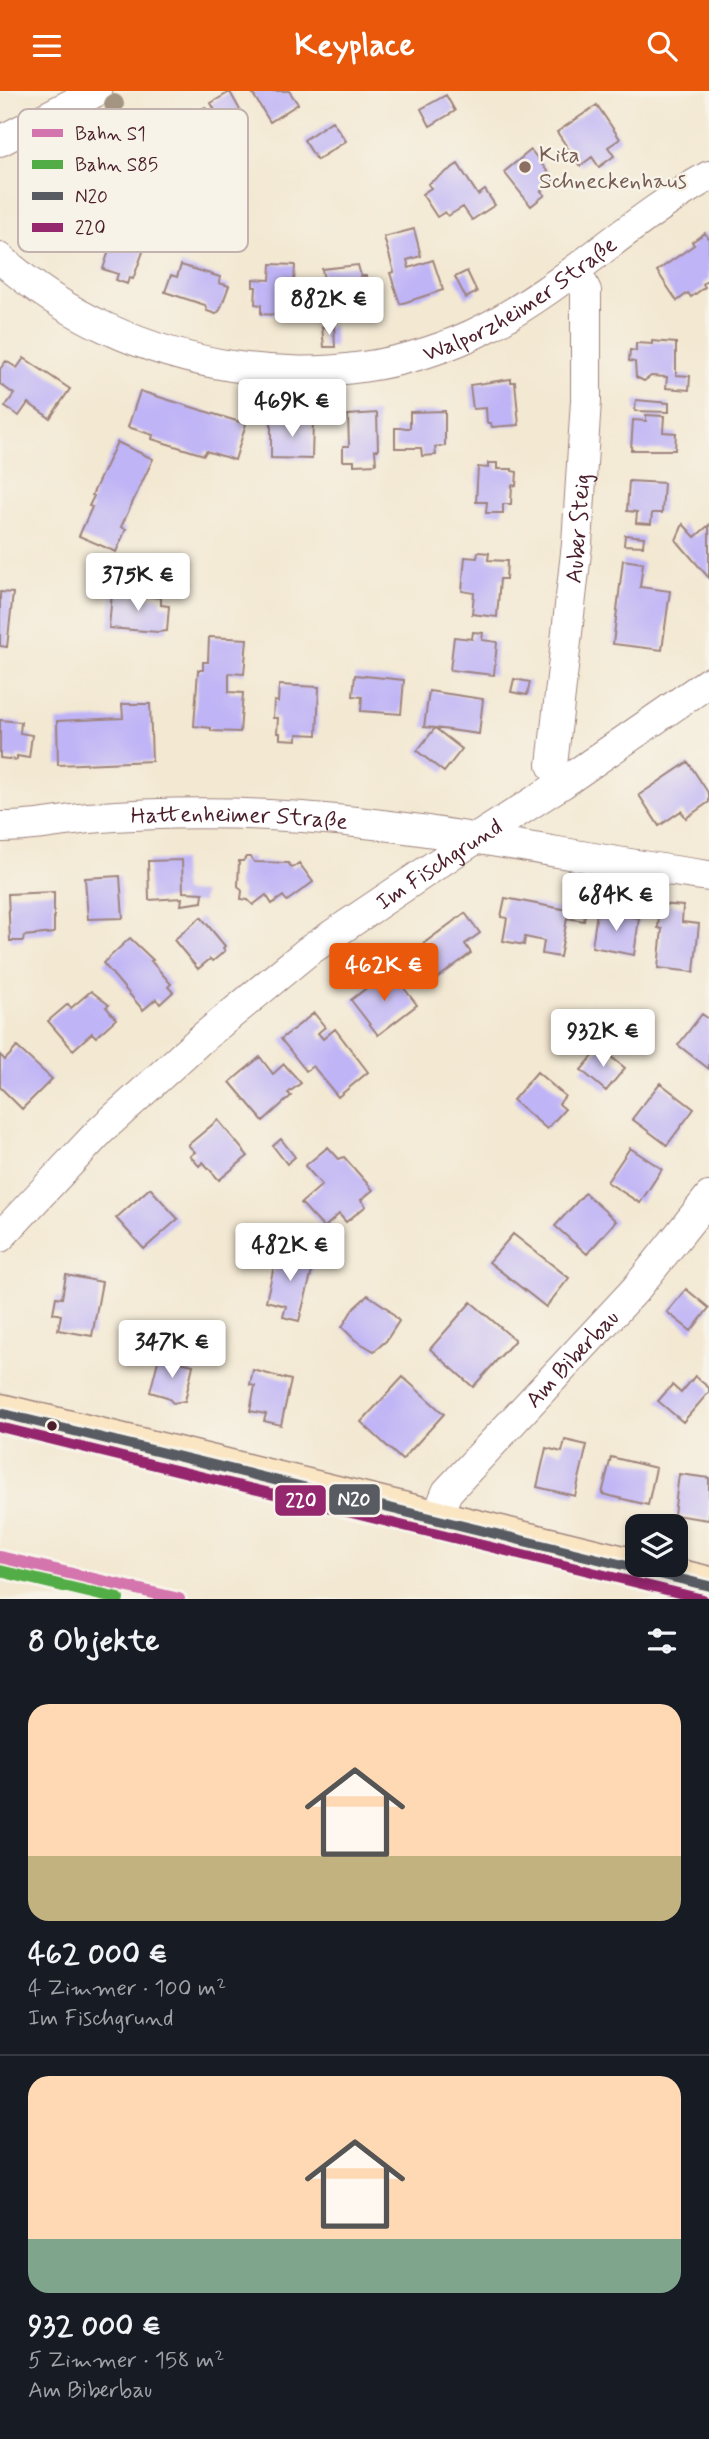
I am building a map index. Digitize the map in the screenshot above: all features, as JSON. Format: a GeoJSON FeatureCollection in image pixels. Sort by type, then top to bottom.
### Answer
{"type":"FeatureCollection","features":[{"type":"Feature","properties":{"kind":"street"},"geometry":{"type":"LineString","coordinates":[[62,109],[97,91]]}},
{"type":"Feature","properties":{"kind":"street"},"geometry":{"type":"LineString","coordinates":[[0,141],[18,132]]}},
{"type":"Feature","properties":{"kind":"street","name":"Walporzheimer Straße"},"geometry":{"type":"LineString","coordinates":[[0,258],[47,295],[91,320],[143,345],[200,362],[247,368],[313,371],[365,366],[440,347],[485,328],[544,293],[642,218],[709,176]]}},
{"type":"Feature","properties":{"kind":"street","name":"Auber Steig"},"geometry":{"type":"LineString","coordinates":[[563,783],[552,765],[577,544],[586,400],[586,291],[576,271]]}},
{"type":"Feature","properties":{"kind":"street","name":"Im Fischgrund"},"geometry":{"type":"LineString","coordinates":[[0,1237],[100,1131],[201,1039],[307,952],[563,783],[709,682]]}},
{"type":"Feature","properties":{"kind":"street","name":"Hattenheimer Straße"},"geometry":{"type":"LineString","coordinates":[[0,827],[91,818],[193,814],[340,819],[478,838],[625,865],[709,876]]}},
{"type":"Feature","properties":{"kind":"street","name":"Am Biberbau"},"geometry":{"type":"LineString","coordinates":[[436,1519],[447,1492],[635,1290],[709,1197]]}},
{"type":"Feature","properties":{"kind":"street"},"geometry":{"type":"LineString","coordinates":[[0,1413],[709,1586]]}},
{"type":"Feature","properties":{"kind":"building"},"geometry":{"type":"Polygon","coordinates":[[[251,91],[289,91],[298,104],[270,122],[251,91]]]}},
{"type":"Feature","properties":{"kind":"building"},"geometry":{"type":"Polygon","coordinates":[[[230,92],[239,109],[214,109],[211,103],[230,92]]]}},
{"type":"Feature","properties":{"kind":"building"},"geometry":{"type":"Polygon","coordinates":[[[446,95],[455,111],[430,126],[421,109],[446,95]]]}},
{"type":"Feature","properties":{"kind":"building"},"geometry":{"type":"Polygon","coordinates":[[[597,105],[620,139],[608,147],[614,156],[599,167],[592,157],[580,166],[557,132],[597,105]]]}},
{"type":"Feature","properties":{"kind":"building"},"geometry":{"type":"Polygon","coordinates":[[[332,121],[346,141],[317,160],[304,140],[332,121]]]}},
{"type":"Feature","properties":{"kind":"building"},"geometry":{"type":"Polygon","coordinates":[[[531,150],[554,180],[541,191],[545,195],[531,206],[504,172],[531,150]]]}},
{"type":"Feature","properties":{"kind":"building"},"geometry":{"type":"Polygon","coordinates":[[[458,164],[478,195],[485,190],[495,205],[472,220],[463,207],[448,216],[445,212],[437,217],[422,194],[431,188],[428,184],[458,164]]]}},
{"type":"Feature","properties":{"kind":"building"},"geometry":{"type":"Polygon","coordinates":[[[414,229],[421,256],[407,260],[409,268],[433,260],[443,290],[400,304],[390,273],[394,272],[384,237],[414,229]]]}},
{"type":"Feature","properties":{"kind":"building"},"geometry":{"type":"Polygon","coordinates":[[[705,233],[709,239],[709,279],[703,284],[705,287],[691,297],[688,293],[677,301],[657,271],[694,245],[692,242],[705,233]]]}},
{"type":"Feature","properties":{"kind":"building"},"geometry":{"type":"Polygon","coordinates":[[[108,252],[143,252],[133,279],[129,278],[127,284],[116,280],[118,274],[103,269],[108,252]]]}},
{"type":"Feature","properties":{"kind":"building"},"geometry":{"type":"Polygon","coordinates":[[[271,264],[295,265],[292,316],[261,314],[261,305],[255,304],[256,287],[253,287],[253,279],[270,280],[271,264]]]}},
{"type":"Feature","properties":{"kind":"building"},"geometry":{"type":"Polygon","coordinates":[[[181,265],[220,277],[219,283],[229,286],[216,314],[207,311],[205,305],[165,292],[171,275],[177,277],[181,265]]]}},
{"type":"Feature","properties":{"kind":"building"},"geometry":{"type":"Polygon","coordinates":[[[358,265],[361,276],[366,276],[371,306],[363,310],[358,306],[353,307],[351,301],[328,304],[322,269],[358,265]]]}},
{"type":"Feature","properties":{"kind":"building"},"geometry":{"type":"Polygon","coordinates":[[[467,271],[477,292],[466,298],[455,277],[467,271]]]}},
{"type":"Feature","properties":{"kind":"building"},"geometry":{"type":"Polygon","coordinates":[[[334,326],[335,347],[324,347],[322,327],[334,326]]]}},
{"type":"Feature","properties":{"kind":"building"},"geometry":{"type":"Polygon","coordinates":[[[652,341],[676,343],[676,375],[690,376],[689,390],[666,388],[667,377],[651,376],[644,381],[636,377],[635,362],[629,361],[630,350],[636,351],[636,343],[652,344],[652,341]]]}},
{"type":"Feature","properties":{"kind":"building"},"geometry":{"type":"Polygon","coordinates":[[[24,358],[70,389],[50,418],[28,403],[19,416],[5,407],[14,394],[0,384],[0,369],[6,361],[17,368],[24,358]]]}},
{"type":"Feature","properties":{"kind":"building"},"geometry":{"type":"Polygon","coordinates":[[[511,379],[511,382],[515,382],[519,425],[492,427],[491,423],[487,423],[486,408],[473,409],[470,385],[511,379]]]}},
{"type":"Feature","properties":{"kind":"building"},"geometry":{"type":"Polygon","coordinates":[[[140,391],[246,424],[235,460],[206,451],[204,455],[152,439],[153,435],[128,427],[140,391]]]}},
{"type":"Feature","properties":{"kind":"building"},"geometry":{"type":"Polygon","coordinates":[[[636,400],[669,403],[669,412],[635,411],[636,400]]]}},
{"type":"Feature","properties":{"kind":"building"},"geometry":{"type":"Polygon","coordinates":[[[445,411],[445,446],[435,447],[436,455],[422,456],[421,448],[395,448],[395,428],[410,428],[410,412],[445,411]]]}},
{"type":"Feature","properties":{"kind":"building"},"geometry":{"type":"Polygon","coordinates":[[[377,413],[376,464],[354,465],[354,461],[343,461],[343,446],[349,446],[348,415],[377,413]]]}},
{"type":"Feature","properties":{"kind":"building"},"geometry":{"type":"Polygon","coordinates":[[[646,415],[664,416],[663,432],[676,433],[675,450],[631,450],[633,420],[646,421],[646,415]]]}},
{"type":"Feature","properties":{"kind":"building"},"geometry":{"type":"Polygon","coordinates":[[[271,420],[313,420],[312,459],[271,458],[271,420]]]}},
{"type":"Feature","properties":{"kind":"building"},"geometry":{"type":"Polygon","coordinates":[[[117,442],[153,459],[121,527],[126,529],[116,552],[79,536],[92,507],[89,506],[94,496],[92,495],[117,442]]]}},
{"type":"Feature","properties":{"kind":"building"},"geometry":{"type":"Polygon","coordinates":[[[488,463],[497,463],[497,469],[512,469],[517,472],[516,486],[512,485],[511,504],[503,504],[503,513],[486,513],[487,502],[476,502],[478,467],[488,468],[488,463]]]}},
{"type":"Feature","properties":{"kind":"building"},"geometry":{"type":"Polygon","coordinates":[[[629,481],[664,483],[662,513],[652,513],[651,524],[636,523],[637,512],[627,511],[629,481]]]}},
{"type":"Feature","properties":{"kind":"building"},"geometry":{"type":"Polygon","coordinates":[[[683,524],[695,537],[709,525],[709,578],[676,540],[683,524]]]}},
{"type":"Feature","properties":{"kind":"building"},"geometry":{"type":"Polygon","coordinates":[[[625,535],[644,537],[643,546],[624,545],[625,535]]]}},
{"type":"Feature","properties":{"kind":"building"},"geometry":{"type":"Polygon","coordinates":[[[478,552],[489,553],[488,560],[507,561],[506,579],[500,579],[497,617],[472,614],[474,593],[462,591],[465,557],[477,558],[478,552]]]}},
{"type":"Feature","properties":{"kind":"building"},"geometry":{"type":"Polygon","coordinates":[[[623,560],[643,563],[640,587],[670,591],[662,650],[613,644],[623,560]]]}},
{"type":"Feature","properties":{"kind":"building"},"geometry":{"type":"Polygon","coordinates":[[[0,592],[13,593],[7,647],[0,646],[0,592]]]}},
{"type":"Feature","properties":{"kind":"building"},"geometry":{"type":"Polygon","coordinates":[[[112,593],[161,598],[161,605],[169,606],[167,631],[109,628],[112,593]]]}},
{"type":"Feature","properties":{"kind":"building"},"geometry":{"type":"Polygon","coordinates":[[[473,632],[483,633],[482,640],[497,642],[494,675],[450,670],[454,637],[472,639],[473,632]]]}},
{"type":"Feature","properties":{"kind":"building"},"geometry":{"type":"Polygon","coordinates":[[[209,637],[247,639],[244,674],[229,673],[229,692],[243,693],[240,732],[211,731],[211,728],[194,726],[198,670],[203,670],[203,662],[208,662],[209,637]]]}},
{"type":"Feature","properties":{"kind":"building"},"geometry":{"type":"Polygon","coordinates":[[[355,675],[404,680],[401,714],[361,711],[362,697],[353,696],[355,675]]]}},
{"type":"Feature","properties":{"kind":"building"},"geometry":{"type":"Polygon","coordinates":[[[514,679],[530,682],[527,695],[511,692],[514,679]]]}},
{"type":"Feature","properties":{"kind":"building"},"geometry":{"type":"Polygon","coordinates":[[[279,685],[319,687],[317,735],[297,734],[297,740],[280,739],[280,733],[277,733],[278,718],[273,718],[279,685]]]}},
{"type":"Feature","properties":{"kind":"building"},"geometry":{"type":"Polygon","coordinates":[[[429,691],[483,699],[479,734],[424,727],[429,691]]]}},
{"type":"Feature","properties":{"kind":"building"},"geometry":{"type":"Polygon","coordinates":[[[122,704],[150,704],[152,761],[58,765],[57,721],[123,718],[122,704]]]}},
{"type":"Feature","properties":{"kind":"building"},"geometry":{"type":"Polygon","coordinates":[[[0,720],[21,722],[20,733],[32,735],[29,758],[0,758],[0,720]]]}},
{"type":"Feature","properties":{"kind":"building"},"geometry":{"type":"Polygon","coordinates":[[[435,728],[462,749],[444,772],[417,751],[435,728]]]}},
{"type":"Feature","properties":{"kind":"building"},"geometry":{"type":"Polygon","coordinates":[[[688,762],[709,794],[709,802],[686,818],[681,811],[659,826],[639,795],[688,762]]]}},
{"type":"Feature","properties":{"kind":"building"},"geometry":{"type":"Polygon","coordinates":[[[251,857],[254,862],[288,863],[292,868],[299,863],[313,882],[287,901],[283,896],[272,904],[266,895],[253,905],[248,900],[241,899],[242,891],[238,886],[239,861],[251,857]]]}},
{"type":"Feature","properties":{"kind":"building"},"geometry":{"type":"Polygon","coordinates":[[[182,860],[183,892],[203,893],[202,902],[181,905],[182,898],[149,900],[148,861],[182,860]]]}},
{"type":"Feature","properties":{"kind":"building"},"geometry":{"type":"Polygon","coordinates":[[[120,876],[123,918],[88,919],[85,878],[120,876]]]}},
{"type":"Feature","properties":{"kind":"building"},"geometry":{"type":"Polygon","coordinates":[[[572,888],[588,892],[584,921],[567,918],[560,957],[542,954],[544,941],[525,937],[524,945],[503,941],[507,918],[501,917],[505,898],[568,910],[572,888]]]}},
{"type":"Feature","properties":{"kind":"building"},"geometry":{"type":"Polygon","coordinates":[[[54,892],[54,933],[24,936],[23,941],[10,941],[8,894],[54,892]]]}},
{"type":"Feature","properties":{"kind":"building"},"geometry":{"type":"Polygon","coordinates":[[[660,904],[683,906],[682,922],[699,924],[694,972],[658,968],[662,929],[658,928],[660,904]]]}},
{"type":"Feature","properties":{"kind":"building"},"geometry":{"type":"Polygon","coordinates":[[[597,912],[639,918],[634,955],[592,947],[597,912]]]}},
{"type":"Feature","properties":{"kind":"building"},"geometry":{"type":"Polygon","coordinates":[[[465,913],[480,933],[465,944],[471,953],[435,980],[429,971],[416,980],[401,960],[465,913]]]}},
{"type":"Feature","properties":{"kind":"building"},"geometry":{"type":"Polygon","coordinates":[[[201,917],[225,946],[225,951],[198,969],[174,940],[201,917]]]}},
{"type":"Feature","properties":{"kind":"building"},"geometry":{"type":"Polygon","coordinates":[[[130,938],[153,960],[151,961],[171,984],[168,987],[173,992],[160,1004],[156,999],[143,1010],[103,963],[130,938]]]}},
{"type":"Feature","properties":{"kind":"building"},"geometry":{"type":"Polygon","coordinates":[[[390,970],[417,1005],[378,1035],[351,1000],[390,970]]]}},
{"type":"Feature","properties":{"kind":"building"},"geometry":{"type":"Polygon","coordinates":[[[91,991],[109,1005],[106,1007],[116,1019],[96,1037],[92,1033],[73,1050],[48,1021],[68,1004],[71,1008],[91,991]]]}},
{"type":"Feature","properties":{"kind":"building"},"geometry":{"type":"Polygon","coordinates":[[[314,1013],[325,1027],[318,1033],[323,1039],[335,1029],[368,1072],[338,1097],[313,1066],[306,1071],[281,1039],[314,1013]]]}},
{"type":"Feature","properties":{"kind":"building"},"geometry":{"type":"Polygon","coordinates":[[[702,1014],[709,1019],[709,1069],[678,1045],[702,1014]]]}},
{"type":"Feature","properties":{"kind":"building"},"geometry":{"type":"Polygon","coordinates":[[[17,1047],[52,1079],[22,1109],[0,1087],[0,1055],[5,1060],[17,1047]]]}},
{"type":"Feature","properties":{"kind":"building"},"geometry":{"type":"Polygon","coordinates":[[[600,1048],[625,1068],[606,1091],[581,1070],[600,1048]]]}},
{"type":"Feature","properties":{"kind":"building"},"geometry":{"type":"Polygon","coordinates":[[[260,1057],[273,1074],[284,1064],[301,1083],[288,1093],[291,1096],[263,1121],[230,1082],[260,1057]]]}},
{"type":"Feature","properties":{"kind":"building"},"geometry":{"type":"Polygon","coordinates":[[[537,1072],[565,1096],[559,1104],[565,1109],[547,1129],[513,1100],[537,1072]]]}},
{"type":"Feature","properties":{"kind":"building"},"geometry":{"type":"Polygon","coordinates":[[[660,1083],[694,1109],[667,1145],[632,1119],[660,1083]]]}},
{"type":"Feature","properties":{"kind":"building"},"geometry":{"type":"Polygon","coordinates":[[[218,1120],[248,1156],[219,1180],[203,1162],[199,1166],[190,1156],[195,1152],[188,1145],[218,1120]]]}},
{"type":"Feature","properties":{"kind":"building"},"geometry":{"type":"Polygon","coordinates":[[[281,1139],[295,1157],[287,1164],[273,1146],[281,1139]]]}},
{"type":"Feature","properties":{"kind":"building"},"geometry":{"type":"Polygon","coordinates":[[[328,1147],[339,1159],[344,1157],[373,1190],[361,1200],[366,1206],[346,1222],[339,1214],[324,1228],[301,1203],[322,1185],[305,1166],[328,1147]]]}},
{"type":"Feature","properties":{"kind":"building"},"geometry":{"type":"Polygon","coordinates":[[[630,1148],[662,1169],[640,1203],[607,1182],[630,1148]]]}},
{"type":"Feature","properties":{"kind":"building"},"geometry":{"type":"Polygon","coordinates":[[[150,1188],[178,1219],[144,1249],[116,1218],[150,1188]]]}},
{"type":"Feature","properties":{"kind":"building"},"geometry":{"type":"Polygon","coordinates":[[[585,1193],[616,1221],[587,1254],[555,1226],[585,1193]]]}},
{"type":"Feature","properties":{"kind":"building"},"geometry":{"type":"Polygon","coordinates":[[[513,1234],[569,1278],[546,1307],[489,1262],[513,1234]]]}},
{"type":"Feature","properties":{"kind":"building"},"geometry":{"type":"Polygon","coordinates":[[[278,1249],[315,1260],[299,1321],[283,1317],[286,1306],[266,1301],[278,1249]]]}},
{"type":"Feature","properties":{"kind":"building"},"geometry":{"type":"Polygon","coordinates":[[[66,1275],[102,1282],[92,1336],[58,1330],[61,1315],[53,1313],[56,1297],[62,1298],[66,1275]]]}},
{"type":"Feature","properties":{"kind":"building"},"geometry":{"type":"Polygon","coordinates":[[[686,1289],[709,1308],[691,1331],[667,1312],[686,1289]]]}},
{"type":"Feature","properties":{"kind":"building"},"geometry":{"type":"Polygon","coordinates":[[[368,1295],[387,1308],[399,1321],[386,1341],[374,1351],[355,1340],[342,1327],[353,1309],[368,1295]]]}},
{"type":"Feature","properties":{"kind":"building"},"geometry":{"type":"Polygon","coordinates":[[[471,1302],[515,1340],[473,1387],[430,1349],[471,1302]]]}},
{"type":"Feature","properties":{"kind":"building"},"geometry":{"type":"Polygon","coordinates":[[[159,1357],[193,1365],[185,1401],[173,1403],[167,1397],[150,1392],[159,1357]]]}},
{"type":"Feature","properties":{"kind":"building"},"geometry":{"type":"Polygon","coordinates":[[[253,1370],[291,1380],[281,1425],[264,1421],[266,1414],[250,1411],[255,1386],[250,1385],[253,1370]]]}},
{"type":"Feature","properties":{"kind":"building"},"geometry":{"type":"Polygon","coordinates":[[[695,1376],[709,1388],[709,1392],[683,1422],[658,1401],[672,1385],[681,1393],[695,1376]]]}},
{"type":"Feature","properties":{"kind":"building"},"geometry":{"type":"Polygon","coordinates":[[[403,1377],[444,1414],[402,1460],[361,1422],[403,1377]]]}},
{"type":"Feature","properties":{"kind":"building"},"geometry":{"type":"Polygon","coordinates":[[[565,1440],[587,1445],[575,1496],[537,1487],[546,1448],[562,1452],[565,1440]]]}},
{"type":"Feature","properties":{"kind":"building"},"geometry":{"type":"Polygon","coordinates":[[[611,1457],[656,1468],[648,1505],[602,1494],[611,1457]]]}},
{"type":"Feature","properties":{"kind":"building"},"geometry":{"type":"Polygon","coordinates":[[[679,1474],[709,1478],[709,1520],[688,1517],[688,1514],[674,1514],[679,1474]]]}},
{"type":"Feature","properties":{"kind":"rail line","name":"S1"},"geometry":{"type":"LineString","coordinates":[[0,1557],[179,1599]]}},
{"type":"Feature","properties":{"kind":"rail line","name":"S85"},"geometry":{"type":"LineString","coordinates":[[0,1571],[118,1599]]}},
{"type":"Feature","properties":{"kind":"transit line","name":"N20"},"geometry":{"type":"LineString","coordinates":[[0,1413],[709,1586]]}},
{"type":"Feature","properties":{"kind":"transit line","name":"220"},"geometry":{"type":"LineString","coordinates":[[0,1427],[703,1599]]}},
{"type":"Feature","properties":{"kind":"place","name":"Kita Schneckenhaus"},"geometry":{"type":"Point","coordinates":[525,167]}}]}
